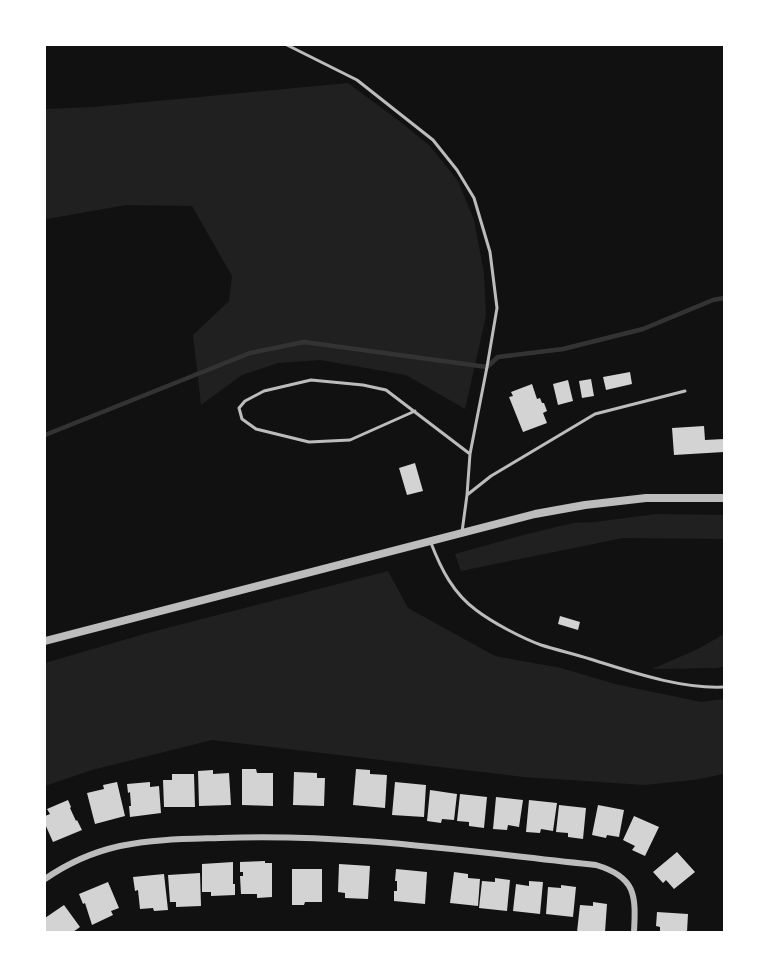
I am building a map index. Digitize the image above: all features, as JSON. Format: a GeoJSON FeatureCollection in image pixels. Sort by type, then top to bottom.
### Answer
{"type":"FeatureCollection","features":[{"type":"Feature","properties":{"kind":"street"},"geometry":{"type":"LineString","coordinates":[[45,641],[535,514],[646,498],[724,498]]}},
{"type":"Feature","properties":{"kind":"street"},"geometry":{"type":"LineString","coordinates":[[45,879],[85,857],[117,847],[153,841],[272,837],[342,839],[609,869],[625,880],[631,889],[635,907],[634,932]]}},
{"type":"Feature","properties":{"kind":"lane"},"geometry":{"type":"LineString","coordinates":[[287,45],[357,80],[425,133],[457,170],[474,198],[490,252],[497,308],[470,454],[462,533]]}},
{"type":"Feature","properties":{"kind":"lane"},"geometry":{"type":"LineString","coordinates":[[415,411],[350,440],[309,442],[256,429],[242,419],[239,408],[244,401],[264,391],[311,380],[363,385],[386,390],[415,411],[470,454]]}},
{"type":"Feature","properties":{"kind":"lane"},"geometry":{"type":"LineString","coordinates":[[467,495],[491,476],[595,414],[685,392]]}},
{"type":"Feature","properties":{"kind":"lane"},"geometry":{"type":"LineString","coordinates":[[431,541],[440,566],[454,590],[476,610],[504,627],[540,644],[631,672],[687,685],[724,687]]}},
{"type":"Feature","properties":{"kind":"shaded area"},"geometry":{"type":"Polygon","coordinates":[[[348,83],[430,146],[458,181],[474,220],[484,273],[486,316],[465,409],[406,375],[320,360],[278,363],[242,375],[201,405],[193,335],[229,301],[232,276],[192,206],[126,205],[45,221],[45,109],[93,107],[348,83]]]}},
{"type":"Feature","properties":{"kind":"shaded area"},"geometry":{"type":"Polygon","coordinates":[[[657,514],[724,515],[724,539],[623,538],[461,571],[455,554],[573,523],[657,514]]]}},
{"type":"Feature","properties":{"kind":"shaded area"},"geometry":{"type":"Polygon","coordinates":[[[388,571],[408,608],[495,656],[561,668],[615,684],[701,702],[724,699],[724,774],[694,780],[644,785],[524,777],[212,740],[92,770],[45,786],[45,663],[144,634],[388,571]]]}},
{"type":"Feature","properties":{"kind":"shaded area"},"geometry":{"type":"Polygon","coordinates":[[[724,634],[724,666],[652,669],[698,649],[724,634]]]}},
{"type":"Feature","properties":{"kind":"building"},"geometry":{"type":"Polygon","coordinates":[[[630,372],[632,384],[606,390],[603,377],[630,372]]]}},
{"type":"Feature","properties":{"kind":"building"},"geometry":{"type":"Polygon","coordinates":[[[591,379],[594,396],[582,398],[579,381],[591,379]]]}},
{"type":"Feature","properties":{"kind":"building"},"geometry":{"type":"Polygon","coordinates":[[[568,380],[573,401],[558,405],[553,384],[568,380]]]}},
{"type":"Feature","properties":{"kind":"building"},"geometry":{"type":"Polygon","coordinates":[[[532,384],[537,399],[540,398],[544,403],[547,411],[543,413],[547,423],[523,432],[509,397],[513,396],[511,392],[532,384]]]}},
{"type":"Feature","properties":{"kind":"building"},"geometry":{"type":"Polygon","coordinates":[[[704,426],[705,440],[724,439],[724,452],[674,455],[672,428],[704,426]]]}},
{"type":"Feature","properties":{"kind":"building"},"geometry":{"type":"Polygon","coordinates":[[[415,463],[423,491],[407,495],[399,468],[415,463]]]}},
{"type":"Feature","properties":{"kind":"building"},"geometry":{"type":"Polygon","coordinates":[[[560,616],[580,622],[578,630],[558,624],[560,616]]]}},
{"type":"Feature","properties":{"kind":"building"},"geometry":{"type":"Polygon","coordinates":[[[242,769],[256,769],[257,773],[273,773],[273,806],[242,805],[242,769]]]}},
{"type":"Feature","properties":{"kind":"building"},"geometry":{"type":"Polygon","coordinates":[[[356,769],[370,770],[370,774],[387,775],[385,808],[353,805],[356,769]]]}},
{"type":"Feature","properties":{"kind":"building"},"geometry":{"type":"Polygon","coordinates":[[[213,770],[213,774],[229,773],[231,805],[199,806],[198,771],[213,770]]]}},
{"type":"Feature","properties":{"kind":"building"},"geometry":{"type":"Polygon","coordinates":[[[294,772],[317,773],[317,778],[325,778],[324,806],[293,805],[294,772]]]}},
{"type":"Feature","properties":{"kind":"building"},"geometry":{"type":"Polygon","coordinates":[[[172,774],[194,774],[195,807],[164,807],[163,780],[172,780],[172,774]]]}},
{"type":"Feature","properties":{"kind":"building"},"geometry":{"type":"Polygon","coordinates":[[[117,782],[125,816],[95,824],[87,793],[104,789],[103,785],[117,782]]]}},
{"type":"Feature","properties":{"kind":"building"},"geometry":{"type":"Polygon","coordinates":[[[150,782],[150,787],[159,786],[161,813],[130,817],[130,792],[128,793],[127,784],[150,782]]]}},
{"type":"Feature","properties":{"kind":"building"},"geometry":{"type":"Polygon","coordinates":[[[395,782],[426,785],[424,817],[392,815],[395,782]]]}},
{"type":"Feature","properties":{"kind":"building"},"geometry":{"type":"Polygon","coordinates":[[[430,790],[457,794],[454,820],[442,819],[441,823],[427,821],[430,790]]]}},
{"type":"Feature","properties":{"kind":"building"},"geometry":{"type":"Polygon","coordinates":[[[460,794],[487,797],[484,828],[469,826],[469,822],[457,821],[460,794]]]}},
{"type":"Feature","properties":{"kind":"building"},"geometry":{"type":"Polygon","coordinates":[[[496,797],[523,800],[519,827],[508,825],[507,830],[493,829],[496,797]]]}},
{"type":"Feature","properties":{"kind":"building"},"geometry":{"type":"Polygon","coordinates":[[[68,800],[82,830],[53,842],[45,824],[45,816],[50,814],[47,809],[68,800]]]}},
{"type":"Feature","properties":{"kind":"building"},"geometry":{"type":"Polygon","coordinates":[[[529,800],[557,803],[553,831],[541,829],[540,833],[526,832],[529,800]]]}},
{"type":"Feature","properties":{"kind":"building"},"geometry":{"type":"Polygon","coordinates":[[[559,805],[586,808],[583,839],[568,837],[568,833],[556,832],[559,805]]]}},
{"type":"Feature","properties":{"kind":"building"},"geometry":{"type":"Polygon","coordinates":[[[598,805],[624,810],[619,837],[607,835],[606,838],[592,835],[598,805]]]}},
{"type":"Feature","properties":{"kind":"building"},"geometry":{"type":"Polygon","coordinates":[[[634,816],[659,827],[645,856],[632,850],[635,846],[623,840],[634,816]]]}},
{"type":"Feature","properties":{"kind":"building"},"geometry":{"type":"Polygon","coordinates":[[[677,852],[695,872],[674,889],[666,880],[663,883],[653,872],[677,852]]]}},
{"type":"Feature","properties":{"kind":"building"},"geometry":{"type":"Polygon","coordinates":[[[265,861],[265,863],[272,863],[272,897],[257,898],[257,894],[241,894],[240,876],[243,876],[243,872],[240,872],[240,862],[265,861]]]}},
{"type":"Feature","properties":{"kind":"building"},"geometry":{"type":"Polygon","coordinates":[[[233,862],[235,895],[211,896],[211,892],[202,892],[202,864],[233,862]]]}},
{"type":"Feature","properties":{"kind":"building"},"geometry":{"type":"Polygon","coordinates":[[[339,864],[370,866],[368,899],[345,898],[345,893],[338,892],[339,864]]]}},
{"type":"Feature","properties":{"kind":"building"},"geometry":{"type":"Polygon","coordinates":[[[292,869],[322,869],[322,902],[292,905],[292,869]]]}},
{"type":"Feature","properties":{"kind":"building"},"geometry":{"type":"Polygon","coordinates":[[[396,869],[427,872],[425,904],[394,901],[394,891],[397,891],[396,869]]]}},
{"type":"Feature","properties":{"kind":"building"},"geometry":{"type":"Polygon","coordinates":[[[454,872],[468,874],[468,878],[480,879],[478,906],[450,903],[454,872]]]}},
{"type":"Feature","properties":{"kind":"building"},"geometry":{"type":"Polygon","coordinates":[[[200,873],[201,906],[176,907],[176,902],[170,902],[168,875],[200,873]]]}},
{"type":"Feature","properties":{"kind":"building"},"geometry":{"type":"Polygon","coordinates":[[[164,874],[168,910],[140,909],[138,890],[135,891],[133,877],[164,874]]]}},
{"type":"Feature","properties":{"kind":"building"},"geometry":{"type":"Polygon","coordinates":[[[495,878],[510,880],[507,911],[479,908],[482,881],[495,882],[495,878]]]}},
{"type":"Feature","properties":{"kind":"building"},"geometry":{"type":"Polygon","coordinates":[[[529,881],[543,882],[540,914],[513,911],[516,884],[529,886],[529,881]]]}},
{"type":"Feature","properties":{"kind":"building"},"geometry":{"type":"Polygon","coordinates":[[[108,882],[119,908],[111,911],[113,915],[92,925],[85,903],[83,904],[79,894],[108,882]]]}},
{"type":"Feature","properties":{"kind":"building"},"geometry":{"type":"Polygon","coordinates":[[[561,885],[576,887],[573,917],[546,914],[548,887],[561,888],[561,885]]]}},
{"type":"Feature","properties":{"kind":"building"},"geometry":{"type":"Polygon","coordinates":[[[593,902],[607,904],[605,932],[577,932],[580,905],[593,906],[593,902]]]}},
{"type":"Feature","properties":{"kind":"building"},"geometry":{"type":"Polygon","coordinates":[[[64,905],[80,927],[73,932],[45,931],[45,918],[64,905]]]}},
{"type":"Feature","properties":{"kind":"building"},"geometry":{"type":"Polygon","coordinates":[[[657,912],[688,914],[687,932],[660,932],[660,927],[656,926],[657,912]]]}},
{"type":"Feature","properties":{"kind":"waterway"},"geometry":{"type":"LineString","coordinates":[[45,435],[250,353],[304,342],[487,367],[498,357],[563,349],[643,329],[713,300],[724,298]]}}]}
